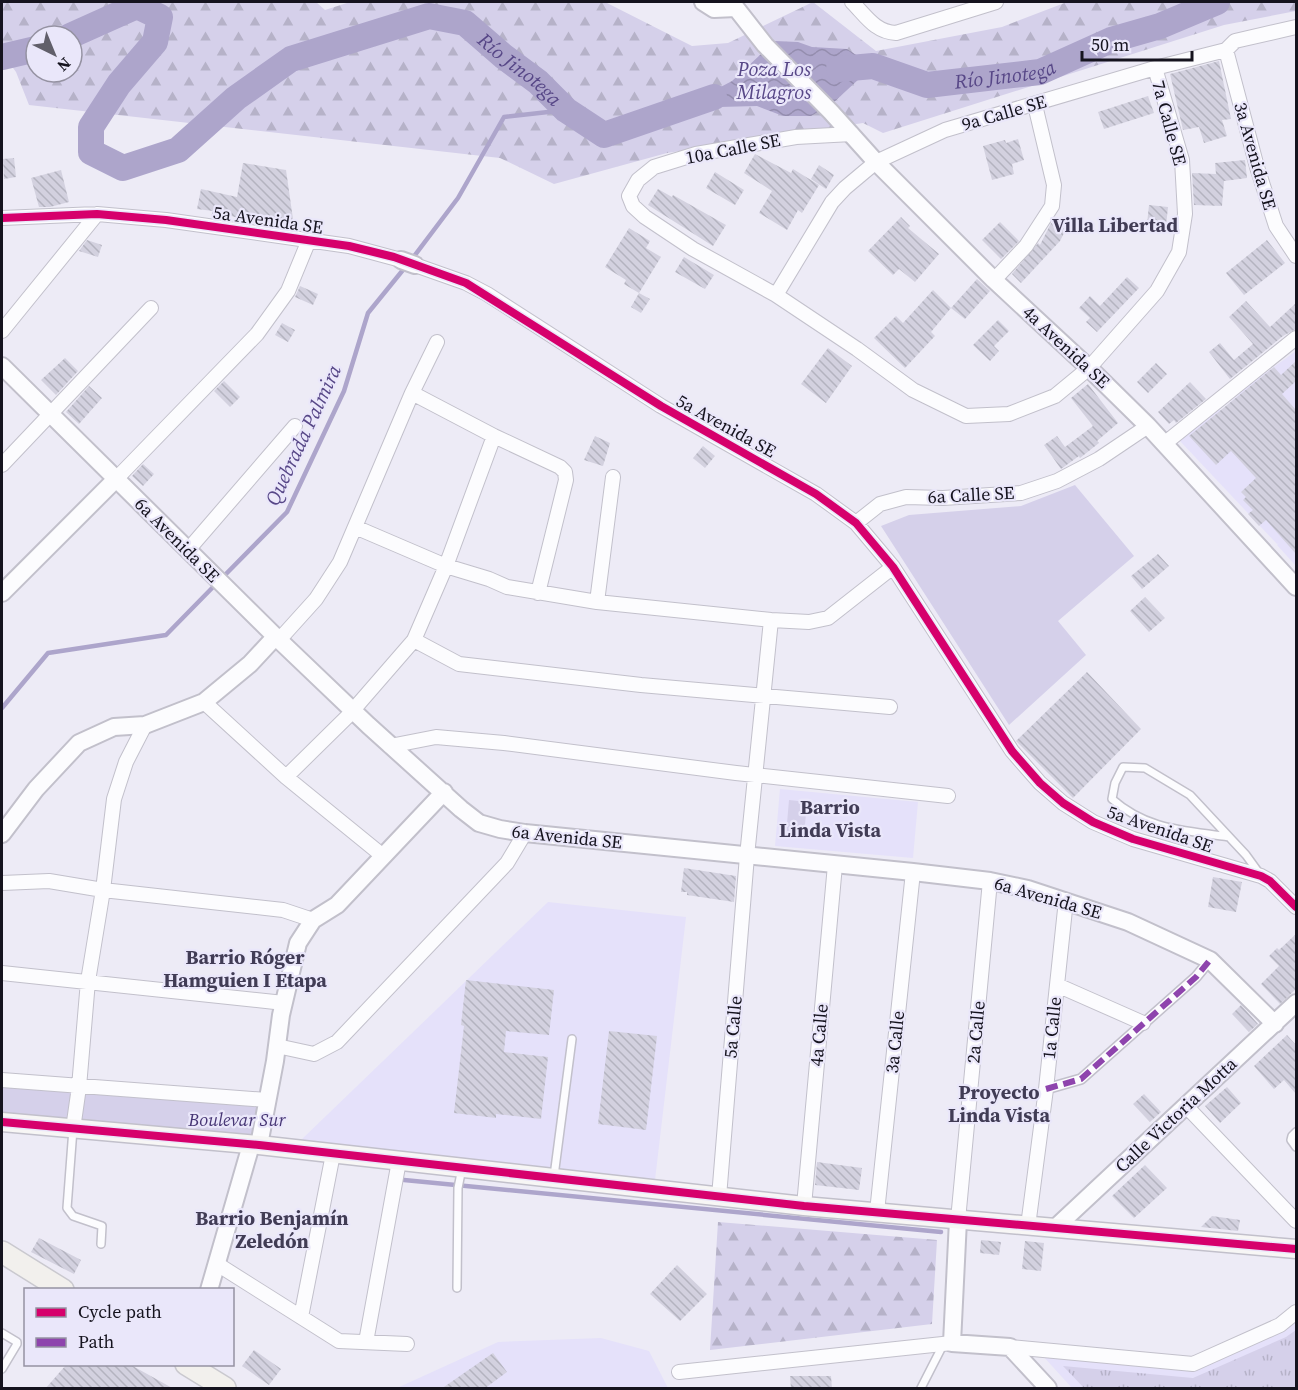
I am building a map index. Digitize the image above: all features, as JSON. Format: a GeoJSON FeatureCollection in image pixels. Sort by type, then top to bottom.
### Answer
{"type":"FeatureCollection","features":[{"type":"Feature","properties":{"kind":"main road"},"geometry":{"type":"LineString","coordinates":[[2,1122],[255,1145],[804,1206],[1296,1249]]}},
{"type":"Feature","properties":{"kind":"main road"},"geometry":{"type":"LineString","coordinates":[[2,1252],[60,1288]]}},
{"type":"Feature","properties":{"kind":"main road"},"geometry":{"type":"LineString","coordinates":[[188,1366],[225,1389]]}},
{"type":"Feature","properties":{"kind":"street"},"geometry":{"type":"LineString","coordinates":[[703,2],[714,9],[738,5]]}},
{"type":"Feature","properties":{"kind":"street"},"geometry":{"type":"LineString","coordinates":[[852,2],[883,32],[896,33],[993,2]]}},
{"type":"Feature","properties":{"kind":"street","name":"4a Avenida SE"},"geometry":{"type":"LineString","coordinates":[[738,5],[765,45],[852,134],[876,162],[994,280],[1148,426],[1296,587]]}},
{"type":"Feature","properties":{"kind":"street","name":"9a Calle SE"},"geometry":{"type":"LineString","coordinates":[[776,295],[832,202],[876,162],[945,130],[1155,68],[1226,50],[1235,41],[1296,27]]}},
{"type":"Feature","properties":{"kind":"street","name":"3a Avenida SE"},"geometry":{"type":"LineString","coordinates":[[1226,50],[1257,167],[1276,226],[1296,256]]}},
{"type":"Feature","properties":{"kind":"street","name":"7a Calle SE"},"geometry":{"type":"LineString","coordinates":[[776,295],[913,390],[966,416],[1009,414],[1055,396],[1089,368],[1157,291],[1179,252],[1185,214],[1182,160],[1155,68]]}},
{"type":"Feature","properties":{"kind":"street"},"geometry":{"type":"LineString","coordinates":[[994,280],[1026,246],[1052,206],[1054,185],[1035,105]]}},
{"type":"Feature","properties":{"kind":"street","name":"10a Calle SE"},"geometry":{"type":"LineString","coordinates":[[776,295],[693,249],[645,217],[633,206],[629,196],[638,180],[654,167],[696,154],[796,137],[852,134]]}},
{"type":"Feature","properties":{"kind":"street"},"geometry":{"type":"LineString","coordinates":[[2,331],[97,214]]}},
{"type":"Feature","properties":{"kind":"street","name":"5a Avenida SE"},"geometry":{"type":"LineString","coordinates":[[2,218],[97,214],[166,220],[349,246],[408,262],[466,283],[487,294],[661,406],[816,494],[856,523],[893,567],[1012,751],[1040,783],[1063,803],[1093,822],[1133,839],[1260,876],[1270,881],[1296,907]]}},
{"type":"Feature","properties":{"kind":"street"},"geometry":{"type":"LineString","coordinates":[[2,593],[257,334],[288,291],[309,240]]}},
{"type":"Feature","properties":{"kind":"street"},"geometry":{"type":"LineString","coordinates":[[2,465],[152,308]]}},
{"type":"Feature","properties":{"kind":"street"},"geometry":{"type":"LineString","coordinates":[[1164,444],[1296,338]]}},
{"type":"Feature","properties":{"kind":"street"},"geometry":{"type":"LineString","coordinates":[[2,834],[36,789],[79,743],[114,727],[145,725],[204,702],[250,664],[316,599],[340,561],[412,393],[438,342]]}},
{"type":"Feature","properties":{"kind":"street","name":"6a Avenida SE"},"geometry":{"type":"LineString","coordinates":[[2,366],[353,711],[460,809],[479,822],[500,829],[525,833],[913,872],[990,881],[1028,889],[1128,922],[1210,960],[1275,1024]]}},
{"type":"Feature","properties":{"kind":"street"},"geometry":{"type":"LineString","coordinates":[[412,393],[560,467],[565,472],[566,480],[538,593]]}},
{"type":"Feature","properties":{"kind":"street"},"geometry":{"type":"LineString","coordinates":[[188,550],[295,426]]}},
{"type":"Feature","properties":{"kind":"street","name":"6a Calle SE"},"geometry":{"type":"LineString","coordinates":[[856,523],[880,504],[906,497],[943,498],[1021,493],[1057,481],[1100,459],[1148,426]]}},
{"type":"Feature","properties":{"kind":"street"},"geometry":{"type":"LineString","coordinates":[[286,777],[353,711],[414,640],[446,566],[494,436]]}},
{"type":"Feature","properties":{"kind":"street"},"geometry":{"type":"LineString","coordinates":[[597,602],[614,477]]}},
{"type":"Feature","properties":{"kind":"street"},"geometry":{"type":"LineString","coordinates":[[355,527],[446,566],[507,587],[597,602],[771,620],[809,622],[828,618],[893,567]]}},
{"type":"Feature","properties":{"kind":"street","name":"5a Calle"},"geometry":{"type":"LineString","coordinates":[[720,1197],[754,775],[771,620]]}},
{"type":"Feature","properties":{"kind":"street"},"geometry":{"type":"LineString","coordinates":[[414,640],[459,664],[641,685],[890,707]]}},
{"type":"Feature","properties":{"kind":"street"},"geometry":{"type":"LineString","coordinates":[[204,702],[286,777],[383,856]]}},
{"type":"Feature","properties":{"kind":"street"},"geometry":{"type":"LineString","coordinates":[[73,1129],[88,981],[103,890],[114,799],[126,762],[145,725]]}},
{"type":"Feature","properties":{"kind":"street"},"geometry":{"type":"LineString","coordinates":[[390,746],[436,737],[504,743],[754,775],[948,796]]}},
{"type":"Feature","properties":{"kind":"street"},"geometry":{"type":"LineString","coordinates":[[210,1288],[267,1100],[284,1003],[298,943],[313,920],[337,905],[444,792]]}},
{"type":"Feature","properties":{"kind":"street"},"geometry":{"type":"LineString","coordinates":[[277,1046],[314,1054],[337,1042],[507,863],[525,833]]}},
{"type":"Feature","properties":{"kind":"street","name":"4a Calle"},"geometry":{"type":"LineString","coordinates":[[804,1206],[835,865]]}},
{"type":"Feature","properties":{"kind":"street","name":"3a Calle"},"geometry":{"type":"LineString","coordinates":[[877,1212],[913,872]]}},
{"type":"Feature","properties":{"kind":"street"},"geometry":{"type":"LineString","coordinates":[[2,883],[49,881],[103,890],[284,910],[313,920]]}},
{"type":"Feature","properties":{"kind":"street","name":"2a Calle"},"geometry":{"type":"LineString","coordinates":[[958,1220],[990,881]]}},
{"type":"Feature","properties":{"kind":"street","name":"1a Calle"},"geometry":{"type":"LineString","coordinates":[[1028,1226],[1046,1089],[1066,900]]}},
{"type":"Feature","properties":{"kind":"street"},"geometry":{"type":"LineString","coordinates":[[1046,1089],[1081,1079],[1196,977],[1210,960]]}},
{"type":"Feature","properties":{"kind":"street"},"geometry":{"type":"LineString","coordinates":[[2,973],[284,1003]]}},
{"type":"Feature","properties":{"kind":"street"},"geometry":{"type":"LineString","coordinates":[[1057,985],[1143,1023]]}},
{"type":"Feature","properties":{"kind":"street","name":"Calle Victoria Motta"},"geometry":{"type":"LineString","coordinates":[[1055,1228],[1296,1003]]}},
{"type":"Feature","properties":{"kind":"street"},"geometry":{"type":"LineString","coordinates":[[2,1080],[267,1100]]}},
{"type":"Feature","properties":{"kind":"street"},"geometry":{"type":"LineString","coordinates":[[1186,1106],[1296,1221]]}},
{"type":"Feature","properties":{"kind":"street"},"geometry":{"type":"LineString","coordinates":[[301,1317],[333,1154]]}},
{"type":"Feature","properties":{"kind":"street"},"geometry":{"type":"LineString","coordinates":[[366,1342],[399,1161]]}},
{"type":"Feature","properties":{"kind":"street"},"geometry":{"type":"LineString","coordinates":[[948,1343],[958,1220]]}},
{"type":"Feature","properties":{"kind":"street"},"geometry":{"type":"LineString","coordinates":[[217,1264],[339,1341],[407,1344]]}},
{"type":"Feature","properties":{"kind":"street"},"geometry":{"type":"LineString","coordinates":[[679,1372],[948,1343],[1193,1364],[1280,1325],[1296,1312]]}},
{"type":"Feature","properties":{"kind":"street"},"geometry":{"type":"LineString","coordinates":[[1010,1347],[1048,1389]]}},
{"type":"Feature","properties":{"kind":"lane"},"geometry":{"type":"LineString","coordinates":[[1229,837],[1154,825],[1125,810],[1112,799],[1114,783],[1123,767],[1145,768],[1190,795],[1229,837],[1257,868],[1260,876]]}},
{"type":"Feature","properties":{"kind":"lane"},"geometry":{"type":"LineString","coordinates":[[554,1178],[572,1039]]}},
{"type":"Feature","properties":{"kind":"lane"},"geometry":{"type":"LineString","coordinates":[[73,1129],[67,1208],[73,1216],[102,1226],[102,1244]]}},
{"type":"Feature","properties":{"kind":"lane"},"geometry":{"type":"LineString","coordinates":[[1296,1132],[1290,1140],[1296,1147]]}},
{"type":"Feature","properties":{"kind":"lane"},"geometry":{"type":"LineString","coordinates":[[457,1288],[458,1188],[462,1168]]}},
{"type":"Feature","properties":{"kind":"lane"},"geometry":{"type":"LineString","coordinates":[[2,1333],[18,1344],[2,1369]]}},
{"type":"Feature","properties":{"kind":"lane"},"geometry":{"type":"LineString","coordinates":[[921,1389],[948,1343]]}},
{"type":"Feature","properties":{"kind":"shaded area"},"geometry":{"type":"Polygon","coordinates":[[[1296,351],[1296,566],[1277,545],[1279,543],[1277,544],[1180,441],[1216,407],[1221,411],[1249,385],[1296,351]]]}},
{"type":"Feature","properties":{"kind":"shaded area"},"geometry":{"type":"Polygon","coordinates":[[[780,789],[918,802],[913,858],[775,846],[780,789]]]}},
{"type":"Feature","properties":{"kind":"shaded area"},"geometry":{"type":"Polygon","coordinates":[[[548,902],[686,917],[655,1180],[300,1141],[548,902]]]}},
{"type":"Feature","properties":{"kind":"shaded area"},"geometry":{"type":"Polygon","coordinates":[[[1296,1319],[1296,1388],[1072,1388],[1042,1355],[1191,1370],[1296,1319]]]}},
{"type":"Feature","properties":{"kind":"shaded area"},"geometry":{"type":"Polygon","coordinates":[[[601,1338],[649,1351],[668,1388],[397,1388],[498,1342],[601,1338]]]}},
{"type":"Feature","properties":{"kind":"green space"},"geometry":{"type":"Polygon","coordinates":[[[2,2],[316,2],[325,10],[350,2],[605,2],[692,46],[728,43],[813,2],[876,51],[1002,27],[1067,2],[1296,2],[1296,11],[1224,25],[883,133],[863,123],[667,153],[554,184],[500,158],[29,105],[16,72],[2,53],[2,2]]]}},
{"type":"Feature","properties":{"kind":"green space"},"geometry":{"type":"Polygon","coordinates":[[[1075,485],[1134,556],[1058,621],[1086,655],[1009,725],[881,526],[909,515],[1021,506],[1075,485]]]}},
{"type":"Feature","properties":{"kind":"green space"},"geometry":{"type":"Polygon","coordinates":[[[789,800],[807,802],[804,836],[786,835],[789,800]]]}},
{"type":"Feature","properties":{"kind":"green space"},"geometry":{"type":"Polygon","coordinates":[[[2,1076],[77,1083],[72,1122],[2,1114],[2,1076]]]}},
{"type":"Feature","properties":{"kind":"green space","name":"Boulevar Sur"},"geometry":{"type":"Polygon","coordinates":[[[81,1084],[265,1102],[258,1144],[76,1122],[81,1084]]]}},
{"type":"Feature","properties":{"kind":"green space"},"geometry":{"type":"Polygon","coordinates":[[[718,1222],[937,1240],[932,1324],[710,1350],[718,1222]]]}},
{"type":"Feature","properties":{"kind":"green space"},"geometry":{"type":"Polygon","coordinates":[[[1296,1330],[1296,1388],[1084,1388],[1063,1366],[1193,1378],[1286,1337],[1296,1330]]]}},
{"type":"Feature","properties":{"kind":"water","name":"Poza Los Milagros"},"geometry":{"type":"Polygon","coordinates":[[[775,41],[798,42],[812,47],[847,49],[873,66],[833,103],[811,116],[783,116],[757,106],[681,108],[732,81],[775,41]]]}},
{"type":"Feature","properties":{"kind":"building"},"geometry":{"type":"Polygon","coordinates":[[[1219,61],[1231,119],[1222,120],[1227,136],[1204,143],[1199,127],[1183,130],[1170,74],[1219,61]]]}},
{"type":"Feature","properties":{"kind":"building"},"geometry":{"type":"Polygon","coordinates":[[[1148,96],[1154,113],[1104,129],[1098,112],[1148,96]]]}},
{"type":"Feature","properties":{"kind":"building"},"geometry":{"type":"Polygon","coordinates":[[[1018,139],[1024,160],[1012,164],[1014,174],[992,180],[983,146],[1018,139]]]}},
{"type":"Feature","properties":{"kind":"building"},"geometry":{"type":"Polygon","coordinates":[[[755,154],[791,173],[793,169],[819,185],[802,213],[798,210],[787,230],[759,213],[772,191],[744,173],[755,154]]]}},
{"type":"Feature","properties":{"kind":"building"},"geometry":{"type":"Polygon","coordinates":[[[14,158],[16,177],[4,179],[3,159],[14,158]]]}},
{"type":"Feature","properties":{"kind":"building"},"geometry":{"type":"Polygon","coordinates":[[[1245,160],[1247,178],[1224,181],[1222,206],[1194,205],[1192,173],[1216,174],[1215,163],[1245,160]]]}},
{"type":"Feature","properties":{"kind":"building"},"geometry":{"type":"Polygon","coordinates":[[[243,163],[286,170],[294,226],[274,222],[273,226],[266,225],[231,216],[231,220],[211,216],[213,211],[197,209],[201,189],[237,197],[243,163]]]}},
{"type":"Feature","properties":{"kind":"building"},"geometry":{"type":"Polygon","coordinates":[[[819,165],[834,175],[826,189],[811,179],[819,165]]]}},
{"type":"Feature","properties":{"kind":"building"},"geometry":{"type":"Polygon","coordinates":[[[61,170],[69,202],[50,207],[39,207],[31,178],[61,170]]]}},
{"type":"Feature","properties":{"kind":"building"},"geometry":{"type":"Polygon","coordinates":[[[715,172],[744,190],[735,205],[706,188],[715,172]]]}},
{"type":"Feature","properties":{"kind":"building"},"geometry":{"type":"Polygon","coordinates":[[[658,189],[726,225],[713,246],[648,205],[658,189]]]}},
{"type":"Feature","properties":{"kind":"building"},"geometry":{"type":"Polygon","coordinates":[[[1149,205],[1168,207],[1166,226],[1147,224],[1149,205]]]}},
{"type":"Feature","properties":{"kind":"building"},"geometry":{"type":"Polygon","coordinates":[[[901,217],[910,226],[908,228],[939,254],[915,282],[899,269],[893,275],[868,251],[901,217]]]}},
{"type":"Feature","properties":{"kind":"building"},"geometry":{"type":"Polygon","coordinates":[[[1000,222],[1019,241],[1001,259],[982,240],[1000,222]]]}},
{"type":"Feature","properties":{"kind":"building"},"geometry":{"type":"Polygon","coordinates":[[[1051,223],[1066,229],[1060,241],[1021,283],[1012,274],[1038,243],[1040,245],[1051,223]]]}},
{"type":"Feature","properties":{"kind":"building"},"geometry":{"type":"Polygon","coordinates":[[[629,228],[650,241],[646,248],[661,257],[639,293],[624,284],[626,280],[605,267],[629,228]]]}},
{"type":"Feature","properties":{"kind":"building"},"geometry":{"type":"Polygon","coordinates":[[[87,240],[102,245],[98,257],[79,251],[87,240]]]}},
{"type":"Feature","properties":{"kind":"building"},"geometry":{"type":"Polygon","coordinates":[[[1267,240],[1285,263],[1244,295],[1226,273],[1267,240]]]}},
{"type":"Feature","properties":{"kind":"building"},"geometry":{"type":"Polygon","coordinates":[[[684,257],[714,275],[705,289],[675,272],[684,257]]]}},
{"type":"Feature","properties":{"kind":"building"},"geometry":{"type":"Polygon","coordinates":[[[1127,277],[1139,288],[1097,332],[1086,322],[1090,318],[1079,308],[1090,296],[1100,306],[1127,277]]]}},
{"type":"Feature","properties":{"kind":"building"},"geometry":{"type":"Polygon","coordinates":[[[977,279],[990,291],[965,319],[951,308],[977,279]]]}},
{"type":"Feature","properties":{"kind":"building"},"geometry":{"type":"Polygon","coordinates":[[[300,286],[318,294],[313,305],[295,297],[300,286]]]}},
{"type":"Feature","properties":{"kind":"building"},"geometry":{"type":"Polygon","coordinates":[[[933,290],[951,308],[931,332],[935,336],[905,368],[874,338],[896,316],[903,323],[933,290]]]}},
{"type":"Feature","properties":{"kind":"building"},"geometry":{"type":"Polygon","coordinates":[[[639,293],[650,299],[641,313],[631,307],[639,293]]]}},
{"type":"Feature","properties":{"kind":"building"},"geometry":{"type":"Polygon","coordinates":[[[1246,301],[1270,327],[1296,303],[1296,329],[1283,336],[1230,379],[1209,352],[1220,343],[1234,360],[1253,344],[1229,317],[1246,301]]]}},
{"type":"Feature","properties":{"kind":"building"},"geometry":{"type":"Polygon","coordinates":[[[998,320],[1009,331],[994,346],[999,351],[990,361],[973,345],[998,320]]]}},
{"type":"Feature","properties":{"kind":"building"},"geometry":{"type":"Polygon","coordinates":[[[282,323],[295,330],[288,342],[275,335],[282,323]]]}},
{"type":"Feature","properties":{"kind":"building"},"geometry":{"type":"Polygon","coordinates":[[[828,348],[852,366],[826,403],[801,384],[828,348]]]}},
{"type":"Feature","properties":{"kind":"building"},"geometry":{"type":"Polygon","coordinates":[[[65,358],[78,371],[56,395],[41,380],[65,358]]]}},
{"type":"Feature","properties":{"kind":"building"},"geometry":{"type":"Polygon","coordinates":[[[1296,361],[1296,381],[1282,394],[1296,410],[1296,554],[1266,520],[1259,526],[1248,514],[1253,510],[1243,500],[1246,497],[1241,492],[1256,478],[1231,451],[1216,465],[1189,436],[1274,367],[1281,375],[1296,361]]]}},
{"type":"Feature","properties":{"kind":"building"},"geometry":{"type":"Polygon","coordinates":[[[1156,363],[1167,374],[1148,393],[1137,382],[1156,363]]]}},
{"type":"Feature","properties":{"kind":"building"},"geometry":{"type":"Polygon","coordinates":[[[224,381],[240,397],[230,407],[214,391],[224,381]]]}},
{"type":"Feature","properties":{"kind":"building"},"geometry":{"type":"Polygon","coordinates":[[[1190,382],[1206,399],[1176,423],[1174,420],[1169,424],[1158,412],[1190,382]]]}},
{"type":"Feature","properties":{"kind":"building"},"geometry":{"type":"Polygon","coordinates":[[[1088,384],[1118,423],[1097,441],[1099,443],[1061,469],[1044,445],[1057,436],[1065,447],[1093,426],[1071,398],[1088,384]]]}},
{"type":"Feature","properties":{"kind":"building"},"geometry":{"type":"Polygon","coordinates":[[[89,386],[102,398],[79,424],[66,412],[89,386]]]}},
{"type":"Feature","properties":{"kind":"building"},"geometry":{"type":"Polygon","coordinates":[[[595,436],[610,443],[603,466],[584,460],[595,436]]]}},
{"type":"Feature","properties":{"kind":"building"},"geometry":{"type":"Polygon","coordinates":[[[703,446],[715,456],[705,468],[693,458],[703,446]]]}},
{"type":"Feature","properties":{"kind":"building"},"geometry":{"type":"Polygon","coordinates":[[[143,464],[154,474],[143,486],[132,476],[143,464]]]}},
{"type":"Feature","properties":{"kind":"building"},"geometry":{"type":"Polygon","coordinates":[[[1158,554],[1169,566],[1142,589],[1131,576],[1158,554]]]}},
{"type":"Feature","properties":{"kind":"building"},"geometry":{"type":"Polygon","coordinates":[[[1145,597],[1165,618],[1149,632],[1130,611],[1145,597]]]}},
{"type":"Feature","properties":{"kind":"building"},"geometry":{"type":"Polygon","coordinates":[[[1087,672],[1141,729],[1073,798],[1016,741],[1087,672]]]}},
{"type":"Feature","properties":{"kind":"building"},"geometry":{"type":"Polygon","coordinates":[[[684,868],[736,876],[734,902],[687,895],[687,892],[681,892],[684,868]]]}},
{"type":"Feature","properties":{"kind":"building"},"geometry":{"type":"Polygon","coordinates":[[[1213,877],[1242,882],[1236,912],[1208,907],[1213,877]]]}},
{"type":"Feature","properties":{"kind":"building"},"geometry":{"type":"Polygon","coordinates":[[[1296,934],[1296,989],[1280,1004],[1261,984],[1279,966],[1269,956],[1296,934]]]}},
{"type":"Feature","properties":{"kind":"building"},"geometry":{"type":"Polygon","coordinates":[[[466,980],[554,990],[549,1035],[506,1031],[504,1052],[548,1057],[541,1119],[496,1114],[496,1118],[454,1113],[464,1026],[461,1025],[466,980]]]}},
{"type":"Feature","properties":{"kind":"building"},"geometry":{"type":"Polygon","coordinates":[[[1241,1005],[1258,1024],[1249,1032],[1232,1014],[1241,1005]]]}},
{"type":"Feature","properties":{"kind":"building"},"geometry":{"type":"Polygon","coordinates":[[[609,1031],[657,1036],[646,1130],[598,1124],[609,1031]]]}},
{"type":"Feature","properties":{"kind":"building"},"geometry":{"type":"Polygon","coordinates":[[[1287,1035],[1296,1045],[1296,1094],[1284,1080],[1274,1089],[1254,1066],[1287,1035]]]}},
{"type":"Feature","properties":{"kind":"building"},"geometry":{"type":"Polygon","coordinates":[[[1227,1087],[1241,1103],[1220,1123],[1205,1106],[1227,1087]]]}},
{"type":"Feature","properties":{"kind":"building"},"geometry":{"type":"Polygon","coordinates":[[[1144,1094],[1161,1112],[1150,1122],[1133,1104],[1144,1094]]]}},
{"type":"Feature","properties":{"kind":"building"},"geometry":{"type":"Polygon","coordinates":[[[817,1162],[862,1168],[859,1190],[815,1185],[817,1162]]]}},
{"type":"Feature","properties":{"kind":"building"},"geometry":{"type":"Polygon","coordinates":[[[1145,1165],[1167,1188],[1134,1218],[1112,1196],[1145,1165]]]}},
{"type":"Feature","properties":{"kind":"building"},"geometry":{"type":"Polygon","coordinates":[[[1212,1216],[1240,1220],[1238,1231],[1201,1227],[1212,1216]]]}},
{"type":"Feature","properties":{"kind":"building"},"geometry":{"type":"Polygon","coordinates":[[[39,1238],[81,1260],[74,1274],[31,1252],[39,1238]]]}},
{"type":"Feature","properties":{"kind":"building"},"geometry":{"type":"Polygon","coordinates":[[[981,1240],[1001,1242],[999,1255],[980,1253],[981,1240]]]}},
{"type":"Feature","properties":{"kind":"building"},"geometry":{"type":"Polygon","coordinates":[[[1025,1241],[1044,1243],[1041,1271],[1022,1269],[1025,1241]]]}},
{"type":"Feature","properties":{"kind":"building"},"geometry":{"type":"Polygon","coordinates":[[[677,1265],[707,1294],[680,1321],[650,1294],[677,1265]]]}},
{"type":"Feature","properties":{"kind":"building"},"geometry":{"type":"Polygon","coordinates":[[[254,1350],[281,1369],[269,1385],[242,1366],[254,1350]]]}},
{"type":"Feature","properties":{"kind":"building"},"geometry":{"type":"Polygon","coordinates":[[[493,1353],[507,1372],[484,1389],[441,1389],[493,1353]]]}},
{"type":"Feature","properties":{"kind":"building"},"geometry":{"type":"Polygon","coordinates":[[[65,1366],[133,1366],[174,1389],[45,1389],[65,1366]]]}},
{"type":"Feature","properties":{"kind":"building"},"geometry":{"type":"Polygon","coordinates":[[[790,1376],[831,1376],[832,1389],[791,1389],[790,1376]]]}},
{"type":"Feature","properties":{"kind":"waterway","name":"Río Jinotega"},"geometry":{"type":"LineString","coordinates":[[839,69],[873,66],[927,85],[1040,72],[1111,40],[1160,26],[1217,2]]}},
{"type":"Feature","properties":{"kind":"waterway","name":"Río Jinotega"},"geometry":{"type":"LineString","coordinates":[[84,30],[137,6],[160,17],[155,42],[119,84],[91,127],[91,152],[123,168],[178,150],[236,98],[291,59],[429,16],[465,23],[538,82],[566,110],[604,135],[714,97]]}},
{"type":"Feature","properties":{"kind":"waterway","name":"Río Jinotega"},"geometry":{"type":"LineString","coordinates":[[2,57],[24,52]]}},
{"type":"Feature","properties":{"kind":"waterway","name":"Quebrada Palmira"},"geometry":{"type":"LineString","coordinates":[[412,259],[458,198],[504,117],[566,110]]}},
{"type":"Feature","properties":{"kind":"waterway","name":"Quebrada Palmira"},"geometry":{"type":"LineString","coordinates":[[222,578],[287,512],[344,391],[368,313],[407,265]]}},
{"type":"Feature","properties":{"kind":"waterway","name":"Quebrada Palmira"},"geometry":{"type":"LineString","coordinates":[[2,708],[48,653],[166,635],[216,584]]}},
{"type":"Feature","properties":{"kind":"waterway"},"geometry":{"type":"LineString","coordinates":[[404,1180],[941,1232]]}},
{"type":"Feature","properties":{"kind":"marked path"},"geometry":{"type":"LineString","coordinates":[[1046,1089],[1081,1079],[1196,977],[1210,960]]}},
{"type":"Feature","properties":{"kind":"cycle path"},"geometry":{"type":"LineString","coordinates":[[2,218],[97,214],[166,220],[349,246],[394,257],[466,283],[661,406],[816,494],[856,523],[893,567],[1012,751],[1040,783],[1063,803],[1093,822],[1133,839],[1261,876],[1270,881],[1296,907]]}},
{"type":"Feature","properties":{"kind":"cycle path"},"geometry":{"type":"LineString","coordinates":[[2,1122],[259,1145],[804,1206],[1296,1249]]}},
{"type":"Feature","properties":{"kind":"district","name":"Villa Libertad"},"geometry":{"type":"Point","coordinates":[1115,225]}},
{"type":"Feature","properties":{"kind":"district","name":"Barrio Linda Vista"},"geometry":{"type":"Point","coordinates":[830,818]}},
{"type":"Feature","properties":{"kind":"district","name":"Barrio Róger Hamguien I Etapa"},"geometry":{"type":"Point","coordinates":[245,968]}},
{"type":"Feature","properties":{"kind":"district","name":"Proyecto Linda Vista"},"geometry":{"type":"Point","coordinates":[999,1104]}},
{"type":"Feature","properties":{"kind":"district","name":"Barrio Benjamín Zeledón"},"geometry":{"type":"Point","coordinates":[272,1230]}}]}
